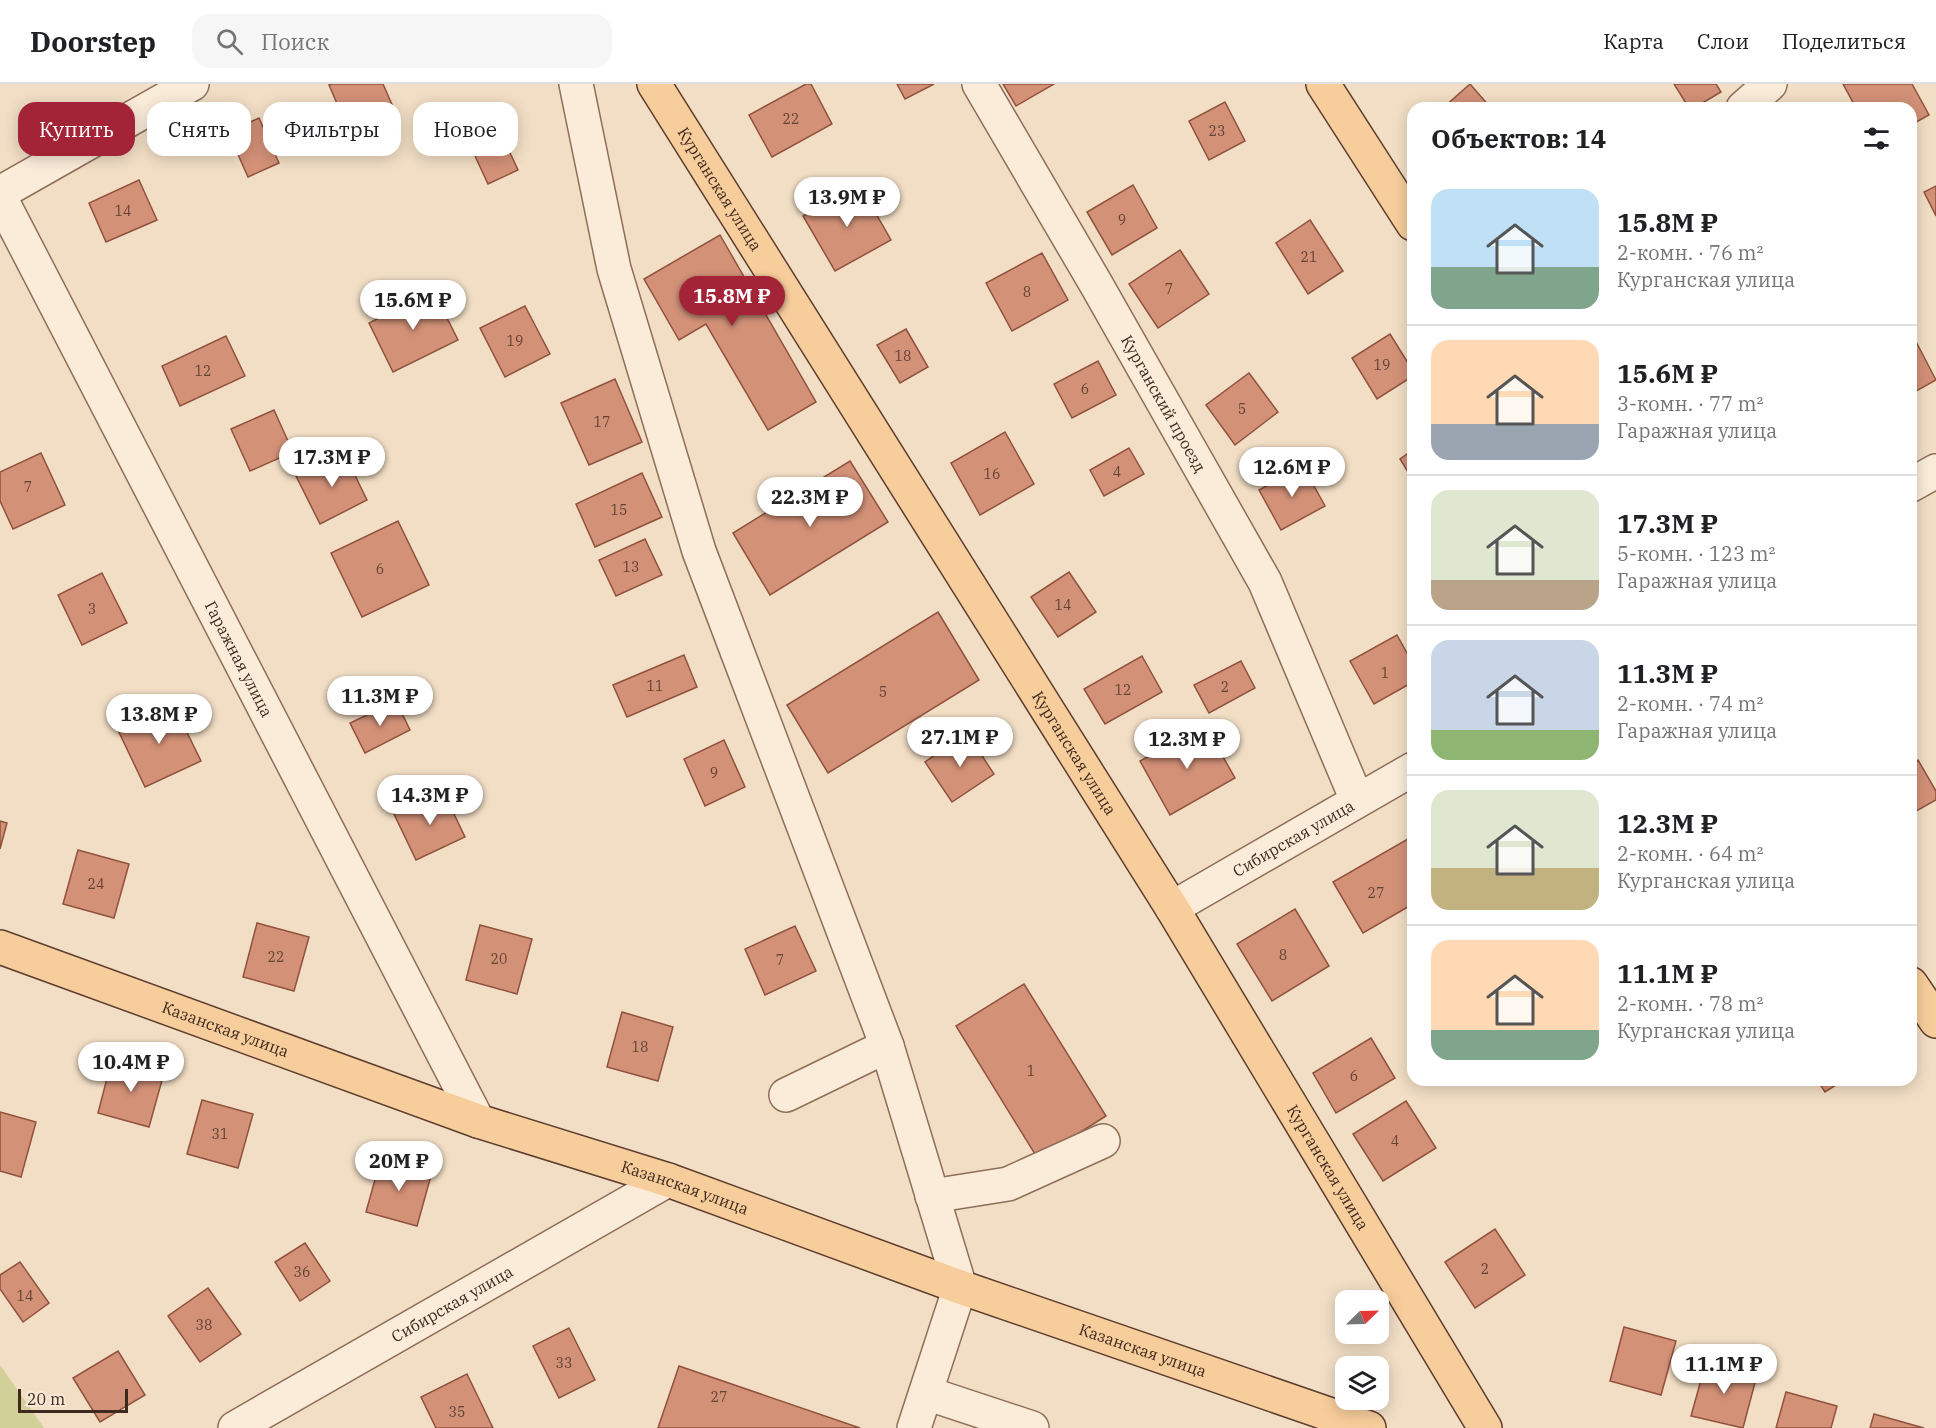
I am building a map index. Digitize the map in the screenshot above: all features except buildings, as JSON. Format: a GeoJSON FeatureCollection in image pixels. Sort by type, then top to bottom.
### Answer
{"type":"FeatureCollection","features":[{"type":"Feature","properties":{"kind":"main road","name":"Курганская улица"},"geometry":{"type":"LineString","coordinates":[[654,84],[1172,908],[1485,1428]]}},
{"type":"Feature","properties":{"kind":"main road"},"geometry":{"type":"LineString","coordinates":[[1323,84],[1407,215]]}},
{"type":"Feature","properties":{"kind":"main road","name":"Казанская улица"},"geometry":{"type":"LineString","coordinates":[[0,947],[478,1121],[669,1180],[960,1287],[1370,1428]]}},
{"type":"Feature","properties":{"kind":"main road"},"geometry":{"type":"LineString","coordinates":[[1917,993],[1936,1022]]}},
{"type":"Feature","properties":{"kind":"street"},"geometry":{"type":"LineString","coordinates":[[0,195],[192,84]]}},
{"type":"Feature","properties":{"kind":"street"},"geometry":{"type":"LineString","coordinates":[[576,84],[614,269],[699,551],[887,1046],[960,1287],[914,1428]]}},
{"type":"Feature","properties":{"kind":"street","name":"Курганский проезд"},"geometry":{"type":"LineString","coordinates":[[979,84],[1096,284],[1265,582],[1357,801]]}},
{"type":"Feature","properties":{"kind":"street"},"geometry":{"type":"LineString","coordinates":[[1750,102],[1770,84]]}},
{"type":"Feature","properties":{"kind":"street","name":"Гаражная улица"},"geometry":{"type":"LineString","coordinates":[[0,195],[478,1121]]}},
{"type":"Feature","properties":{"kind":"street"},"geometry":{"type":"LineString","coordinates":[[1917,482],[1936,471]]}},
{"type":"Feature","properties":{"kind":"street","name":"Сибирская улица"},"geometry":{"type":"LineString","coordinates":[[1172,908],[1407,772]]}},
{"type":"Feature","properties":{"kind":"street"},"geometry":{"type":"LineString","coordinates":[[786,1095],[887,1046]]}},
{"type":"Feature","properties":{"kind":"street"},"geometry":{"type":"LineString","coordinates":[[932,1196],[1008,1184],[1103,1141]]}},
{"type":"Feature","properties":{"kind":"street","name":"Сибирская улица"},"geometry":{"type":"LineString","coordinates":[[235,1428],[669,1180]]}},
{"type":"Feature","properties":{"kind":"street"},"geometry":{"type":"LineString","coordinates":[[926,1393],[1032,1428]]}},
{"type":"Feature","properties":{"kind":"shaded area"},"geometry":{"type":"Polygon","coordinates":[[[0,1365],[44,1428],[0,1428],[0,1365]]]}}]}
